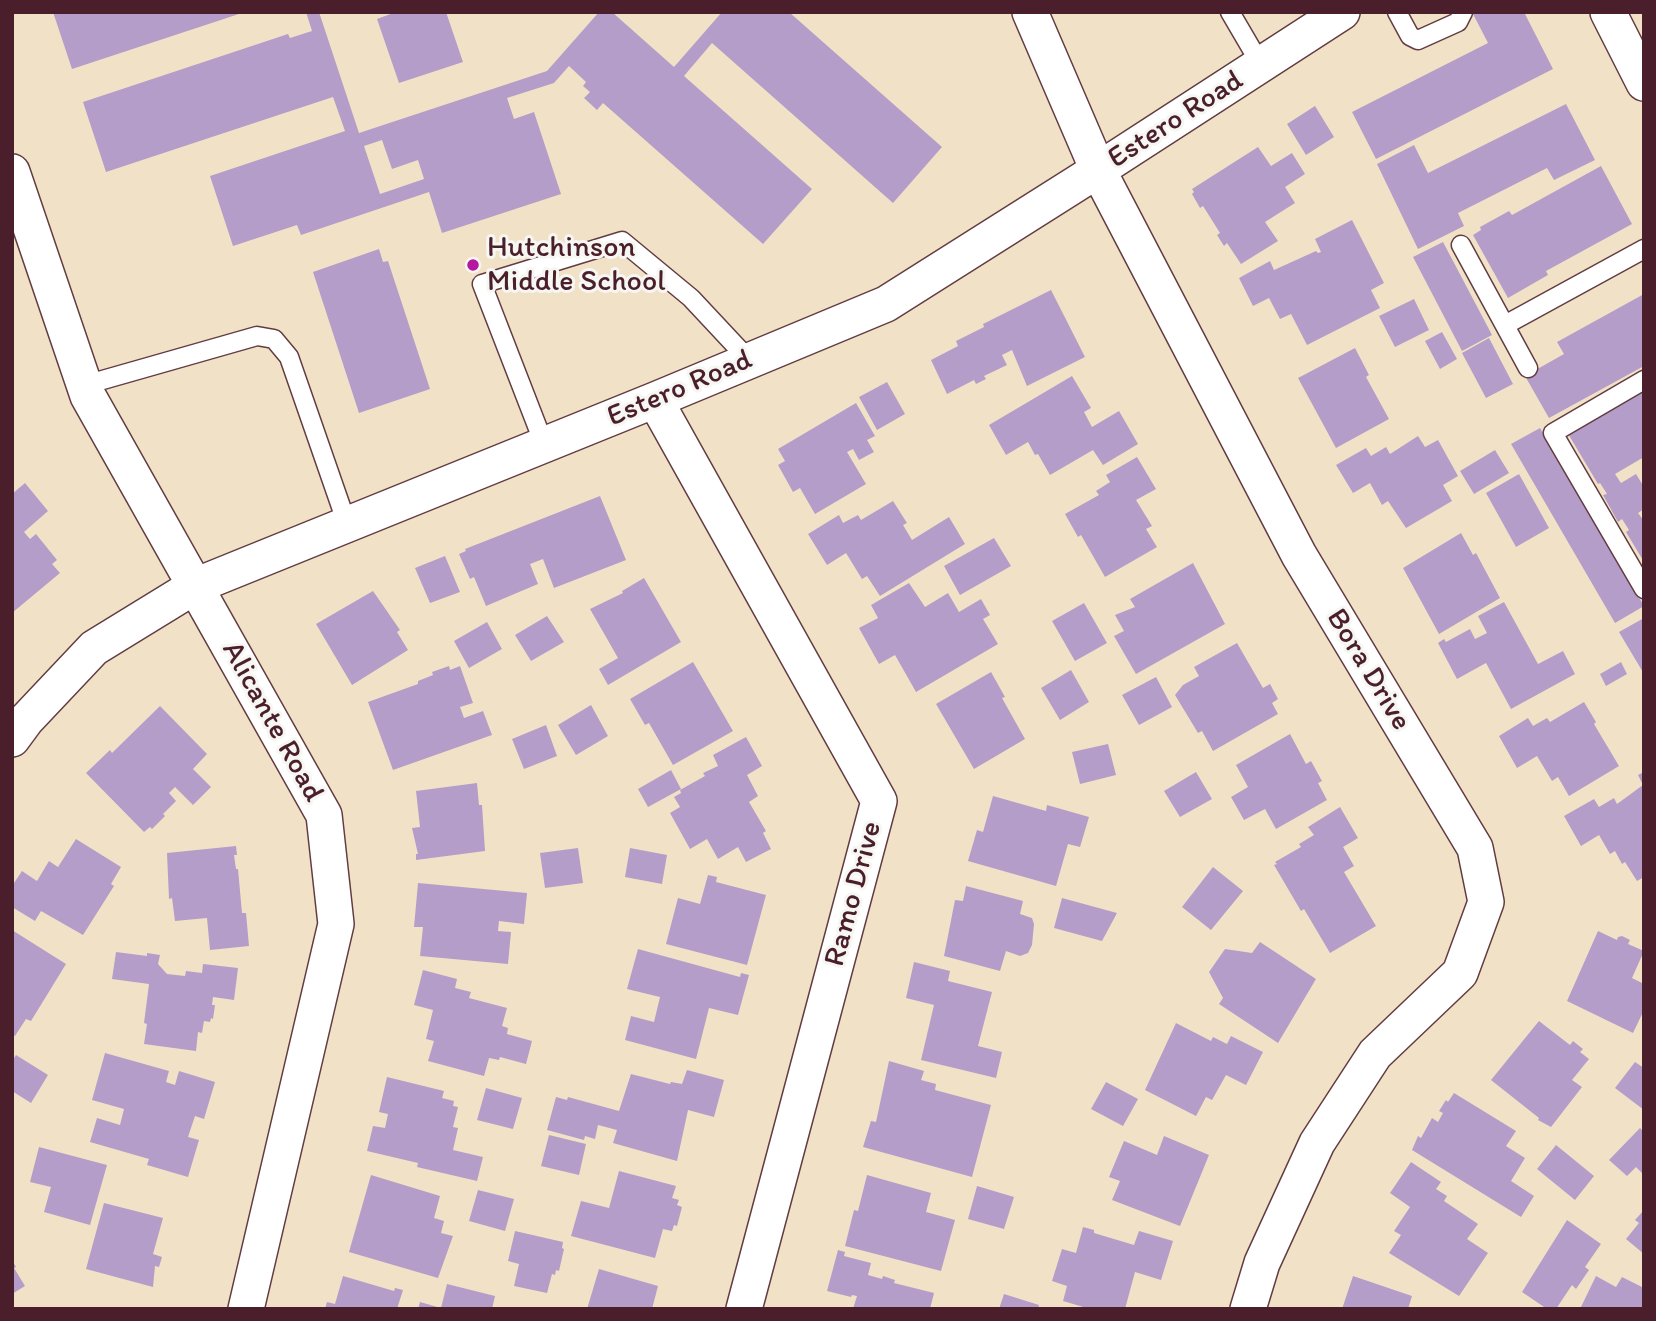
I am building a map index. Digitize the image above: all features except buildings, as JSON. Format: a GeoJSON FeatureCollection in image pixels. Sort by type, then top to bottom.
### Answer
{"type":"FeatureCollection","features":[{"type":"Feature","properties":{"kind":"street","name":"Bora Drive"},"geometry":{"type":"LineString","coordinates":[[1030,12],[1098,170],[1299,555],[1475,848],[1486,902],[1460,973],[1375,1054],[1317,1143],[1262,1263],[1248,1309]]}},
{"type":"Feature","properties":{"kind":"street","name":"Estero Road"},"geometry":{"type":"LineString","coordinates":[[12,739],[26,720],[94,648],[195,586],[886,304],[1342,12]]}},
{"type":"Feature","properties":{"kind":"street"},"geometry":{"type":"LineString","coordinates":[[1608,12],[1644,83]]}},
{"type":"Feature","properties":{"kind":"street","name":"Alicante Road"},"geometry":{"type":"LineString","coordinates":[[12,172],[88,396],[324,815],[336,924],[246,1309]]}},
{"type":"Feature","properties":{"kind":"street","name":"Ramo Drive"},"geometry":{"type":"LineString","coordinates":[[655,400],[878,801],[744,1309]]}},
{"type":"Feature","properties":{"kind":"lane"},"geometry":{"type":"LineString","coordinates":[[1230,12],[1261,65]]}},
{"type":"Feature","properties":{"kind":"lane"},"geometry":{"type":"LineString","coordinates":[[1397,12],[1410,36],[1418,40],[1458,22],[1463,12]]}},
{"type":"Feature","properties":{"kind":"lane"},"geometry":{"type":"LineString","coordinates":[[544,444],[482,284],[622,241],[691,298],[749,360]]}},
{"type":"Feature","properties":{"kind":"lane"},"geometry":{"type":"LineString","coordinates":[[1461,245],[1528,368]]}},
{"type":"Feature","properties":{"kind":"lane"},"geometry":{"type":"LineString","coordinates":[[1505,325],[1644,249]]}},
{"type":"Feature","properties":{"kind":"lane"},"geometry":{"type":"LineString","coordinates":[[85,385],[257,335],[274,339],[289,357],[347,524]]}},
{"type":"Feature","properties":{"kind":"lane"},"geometry":{"type":"LineString","coordinates":[[1644,380],[1553,433],[1644,589]]}},
{"type":"Feature","properties":{"kind":"place","name":"Hutchinson Middle School"},"geometry":{"type":"Point","coordinates":[473,265]}}]}
